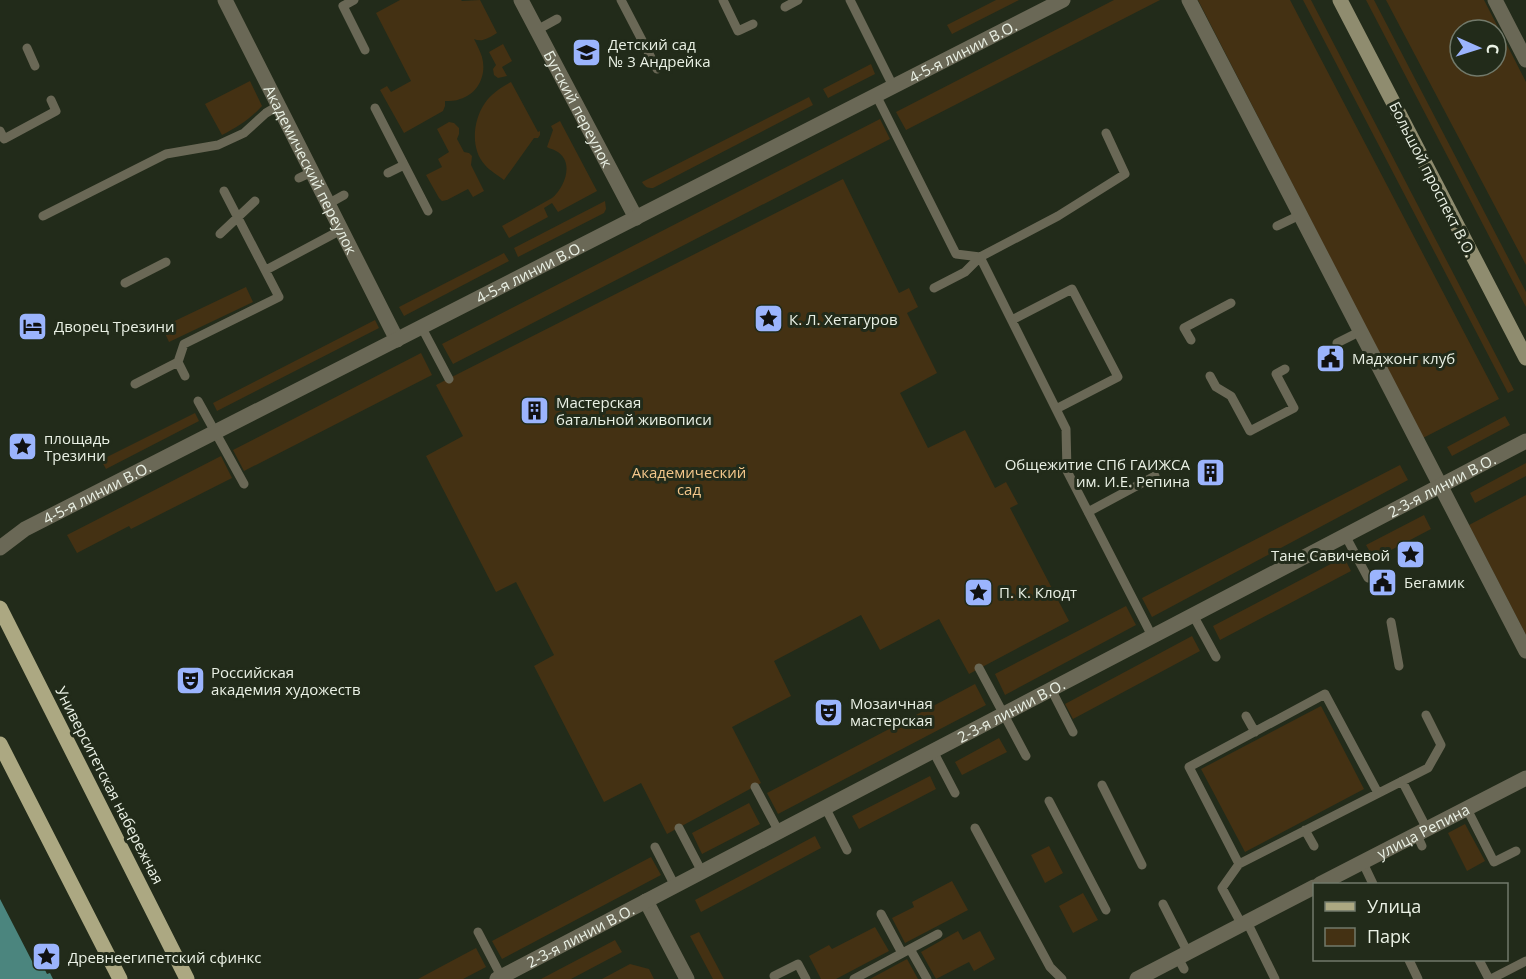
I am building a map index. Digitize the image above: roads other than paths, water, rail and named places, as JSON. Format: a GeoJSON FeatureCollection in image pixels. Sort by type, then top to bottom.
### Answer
{"type":"FeatureCollection","features":[{"type":"Feature","properties":{"kind":"main road","name":"Большой проспект В.О."},"geometry":{"type":"LineString","coordinates":[[1340,0],[1526,358]]}},
{"type":"Feature","properties":{"kind":"main road","name":"Университетская набережная"},"geometry":{"type":"LineString","coordinates":[[0,608],[187,979]]}},
{"type":"Feature","properties":{"kind":"main road"},"geometry":{"type":"LineString","coordinates":[[0,744],[120,979]]}},
{"type":"Feature","properties":{"kind":"street","name":"Академический переулок"},"geometry":{"type":"LineString","coordinates":[[225,0],[278,106],[305,175],[328,204],[397,340]]}},
{"type":"Feature","properties":{"kind":"street","name":"Бугский переулок"},"geometry":{"type":"LineString","coordinates":[[521,0],[636,218]]}},
{"type":"Feature","properties":{"kind":"street","name":"4-5-я линии В.О."},"geometry":{"type":"LineString","coordinates":[[0,548],[25,529],[1062,0]]}},
{"type":"Feature","properties":{"kind":"street"},"geometry":{"type":"LineString","coordinates":[[1189,0],[1526,651]]}},
{"type":"Feature","properties":{"kind":"street"},"geometry":{"type":"LineString","coordinates":[[1495,0],[1526,60]]}},
{"type":"Feature","properties":{"kind":"street","name":"2-3-я линии В.О."},"geometry":{"type":"LineString","coordinates":[[499,978],[1526,441]]}},
{"type":"Feature","properties":{"kind":"street","name":"улица Репина"},"geometry":{"type":"LineString","coordinates":[[1325,878],[1422,837],[1467,809],[1526,778]]}},
{"type":"Feature","properties":{"kind":"street"},"geometry":{"type":"LineString","coordinates":[[1137,979],[1183,960],[1313,888]]}},
{"type":"Feature","properties":{"kind":"street"},"geometry":{"type":"LineString","coordinates":[[646,901],[687,979]]}},
{"type":"Feature","properties":{"kind":"lane"},"geometry":{"type":"LineString","coordinates":[[354,0],[343,6],[365,50]]}},
{"type":"Feature","properties":{"kind":"lane"},"geometry":{"type":"LineString","coordinates":[[621,0],[657,69]]}},
{"type":"Feature","properties":{"kind":"lane"},"geometry":{"type":"LineString","coordinates":[[723,0],[738,31],[753,24]]}},
{"type":"Feature","properties":{"kind":"lane"},"geometry":{"type":"LineString","coordinates":[[785,7],[798,0]]}},
{"type":"Feature","properties":{"kind":"lane"},"geometry":{"type":"LineString","coordinates":[[850,0],[893,86]]}},
{"type":"Feature","properties":{"kind":"lane"},"geometry":{"type":"LineString","coordinates":[[537,30],[557,20]]}},
{"type":"Feature","properties":{"kind":"lane"},"geometry":{"type":"LineString","coordinates":[[27,48],[35,66]]}},
{"type":"Feature","properties":{"kind":"lane"},"geometry":{"type":"LineString","coordinates":[[876,95],[956,254],[980,257]]}},
{"type":"Feature","properties":{"kind":"lane"},"geometry":{"type":"LineString","coordinates":[[0,131],[4,139],[56,111],[51,100]]}},
{"type":"Feature","properties":{"kind":"lane"},"geometry":{"type":"LineString","coordinates":[[43,216],[166,154],[218,145],[244,132],[278,106]]}},
{"type":"Feature","properties":{"kind":"lane"},"geometry":{"type":"LineString","coordinates":[[375,108],[428,212]]}},
{"type":"Feature","properties":{"kind":"lane"},"geometry":{"type":"LineString","coordinates":[[934,288],[965,272],[980,257],[1058,216],[1125,174],[1106,133]]}},
{"type":"Feature","properties":{"kind":"lane"},"geometry":{"type":"LineString","coordinates":[[388,173],[404,165]]}},
{"type":"Feature","properties":{"kind":"lane"},"geometry":{"type":"LineString","coordinates":[[135,384],[178,362],[184,344],[279,297],[224,191]]}},
{"type":"Feature","properties":{"kind":"lane"},"geometry":{"type":"LineString","coordinates":[[328,204],[344,195]]}},
{"type":"Feature","properties":{"kind":"lane"},"geometry":{"type":"LineString","coordinates":[[220,234],[255,201]]}},
{"type":"Feature","properties":{"kind":"lane"},"geometry":{"type":"LineString","coordinates":[[1277,226],[1300,214]]}},
{"type":"Feature","properties":{"kind":"lane"},"geometry":{"type":"LineString","coordinates":[[266,270],[341,230]]}},
{"type":"Feature","properties":{"kind":"lane"},"geometry":{"type":"LineString","coordinates":[[980,257],[1066,429],[1067,471],[1152,636]]}},
{"type":"Feature","properties":{"kind":"lane"},"geometry":{"type":"LineString","coordinates":[[124,283],[166,262]]}},
{"type":"Feature","properties":{"kind":"lane"},"geometry":{"type":"LineString","coordinates":[[1012,320],[1072,289],[1118,378],[1056,409]]}},
{"type":"Feature","properties":{"kind":"lane"},"geometry":{"type":"LineString","coordinates":[[1191,339],[1184,328],[1231,303]]}},
{"type":"Feature","properties":{"kind":"lane"},"geometry":{"type":"LineString","coordinates":[[422,327],[450,379]]}},
{"type":"Feature","properties":{"kind":"lane"},"geometry":{"type":"LineString","coordinates":[[1337,343],[1360,331]]}},
{"type":"Feature","properties":{"kind":"lane"},"geometry":{"type":"LineString","coordinates":[[178,362],[185,376]]}},
{"type":"Feature","properties":{"kind":"lane"},"geometry":{"type":"LineString","coordinates":[[1210,376],[1216,387],[1231,396],[1250,431],[1294,408],[1276,374],[1286,369]]}},
{"type":"Feature","properties":{"kind":"lane"},"geometry":{"type":"LineString","coordinates":[[198,401],[244,484]]}},
{"type":"Feature","properties":{"kind":"lane"},"geometry":{"type":"LineString","coordinates":[[1088,512],[1155,476]]}},
{"type":"Feature","properties":{"kind":"lane"},"geometry":{"type":"LineString","coordinates":[[1345,535],[1368,578]]}},
{"type":"Feature","properties":{"kind":"lane"},"geometry":{"type":"LineString","coordinates":[[1193,615],[1216,657]]}},
{"type":"Feature","properties":{"kind":"lane"},"geometry":{"type":"LineString","coordinates":[[1391,622],[1399,666]]}},
{"type":"Feature","properties":{"kind":"lane"},"geometry":{"type":"LineString","coordinates":[[979,668],[1026,756]]}},
{"type":"Feature","properties":{"kind":"lane"},"geometry":{"type":"LineString","coordinates":[[1052,688],[1073,732]]}},
{"type":"Feature","properties":{"kind":"lane"},"geometry":{"type":"LineString","coordinates":[[1239,864],[1189,767],[1325,694],[1378,792]]}},
{"type":"Feature","properties":{"kind":"lane"},"geometry":{"type":"LineString","coordinates":[[1275,979],[1222,888],[1239,864],[1428,768],[1441,745],[1426,715]]}},
{"type":"Feature","properties":{"kind":"lane"},"geometry":{"type":"LineString","coordinates":[[1246,716],[1255,732]]}},
{"type":"Feature","properties":{"kind":"lane"},"geometry":{"type":"LineString","coordinates":[[933,751],[955,793]]}},
{"type":"Feature","properties":{"kind":"lane"},"geometry":{"type":"LineString","coordinates":[[1402,781],[1422,837]]}},
{"type":"Feature","properties":{"kind":"lane"},"geometry":{"type":"LineString","coordinates":[[1102,785],[1142,865]]}},
{"type":"Feature","properties":{"kind":"lane"},"geometry":{"type":"LineString","coordinates":[[755,787],[778,832]]}},
{"type":"Feature","properties":{"kind":"lane"},"geometry":{"type":"LineString","coordinates":[[1049,801],[1106,910]]}},
{"type":"Feature","properties":{"kind":"lane"},"geometry":{"type":"LineString","coordinates":[[825,807],[847,850]]}},
{"type":"Feature","properties":{"kind":"lane"},"geometry":{"type":"LineString","coordinates":[[1467,809],[1494,862],[1516,851]]}},
{"type":"Feature","properties":{"kind":"lane"},"geometry":{"type":"LineString","coordinates":[[679,828],[702,872]]}},
{"type":"Feature","properties":{"kind":"lane"},"geometry":{"type":"LineString","coordinates":[[975,828],[1050,967],[1062,979]]}},
{"type":"Feature","properties":{"kind":"lane"},"geometry":{"type":"LineString","coordinates":[[1305,830],[1314,846]]}},
{"type":"Feature","properties":{"kind":"lane"},"geometry":{"type":"LineString","coordinates":[[655,848],[675,886]]}},
{"type":"Feature","properties":{"kind":"lane"},"geometry":{"type":"LineString","coordinates":[[1362,863],[1372,883]]}},
{"type":"Feature","properties":{"kind":"lane"},"geometry":{"type":"LineString","coordinates":[[1163,904],[1183,960]]}},
{"type":"Feature","properties":{"kind":"lane"},"geometry":{"type":"LineString","coordinates":[[881,914],[927,979]]}},
{"type":"Feature","properties":{"kind":"lane"},"geometry":{"type":"LineString","coordinates":[[478,932],[499,978]]}},
{"type":"Feature","properties":{"kind":"lane"},"geometry":{"type":"LineString","coordinates":[[854,979],[938,934]]}},
{"type":"Feature","properties":{"kind":"lane"},"geometry":{"type":"LineString","coordinates":[[1409,961],[1418,979]]}},
{"type":"Feature","properties":{"kind":"lane"},"geometry":{"type":"LineString","coordinates":[[1480,961],[1490,979],[1526,961]]}},
{"type":"Feature","properties":{"kind":"lane"},"geometry":{"type":"LineString","coordinates":[[774,976],[798,964],[806,979]]}},
{"type":"Feature","properties":{"kind":"water"},"geometry":{"type":"Polygon","coordinates":[[[0,899],[33,963],[40,960],[47,974],[50,973],[53,979],[0,979],[0,899]]]}},
{"type":"Feature","properties":{"kind":"place","name":"Детский сад № 3 Андрейка"},"geometry":{"type":"Point","coordinates":[587,53]}},
{"type":"Feature","properties":{"kind":"place","name":"К. Л. Хетагуров"},"geometry":{"type":"Point","coordinates":[768,319]}},
{"type":"Feature","properties":{"kind":"place","name":"Дворец Трезини"},"geometry":{"type":"Point","coordinates":[33,326]}},
{"type":"Feature","properties":{"kind":"place","name":"Маджонг клуб"},"geometry":{"type":"Point","coordinates":[1331,358]}},
{"type":"Feature","properties":{"kind":"place","name":"Мастерская батальной живописи"},"geometry":{"type":"Point","coordinates":[535,411]}},
{"type":"Feature","properties":{"kind":"place","name":"площадь Трезини"},"geometry":{"type":"Point","coordinates":[23,447]}},
{"type":"Feature","properties":{"kind":"place","name":"Общежитие СПб ГАИЖСА им. И.Е. Репина"},"geometry":{"type":"Point","coordinates":[1211,473]}},
{"type":"Feature","properties":{"kind":"place","name":"Тане Савичевой"},"geometry":{"type":"Point","coordinates":[1411,555]}},
{"type":"Feature","properties":{"kind":"place","name":"Бегамик"},"geometry":{"type":"Point","coordinates":[1383,582]}},
{"type":"Feature","properties":{"kind":"place","name":"П. К. Клодт"},"geometry":{"type":"Point","coordinates":[978,592]}},
{"type":"Feature","properties":{"kind":"place","name":"Российская академия художеств"},"geometry":{"type":"Point","coordinates":[190,681]}},
{"type":"Feature","properties":{"kind":"place","name":"Мозаичная мастерская"},"geometry":{"type":"Point","coordinates":[829,712]}},
{"type":"Feature","properties":{"kind":"place","name":"Древнеегипетский сфинкс"},"geometry":{"type":"Point","coordinates":[47,957]}},
{"type":"Feature","properties":{"kind":"park label","name":"Академический сад"},"geometry":{"type":"Point","coordinates":[689,480]}}]}
